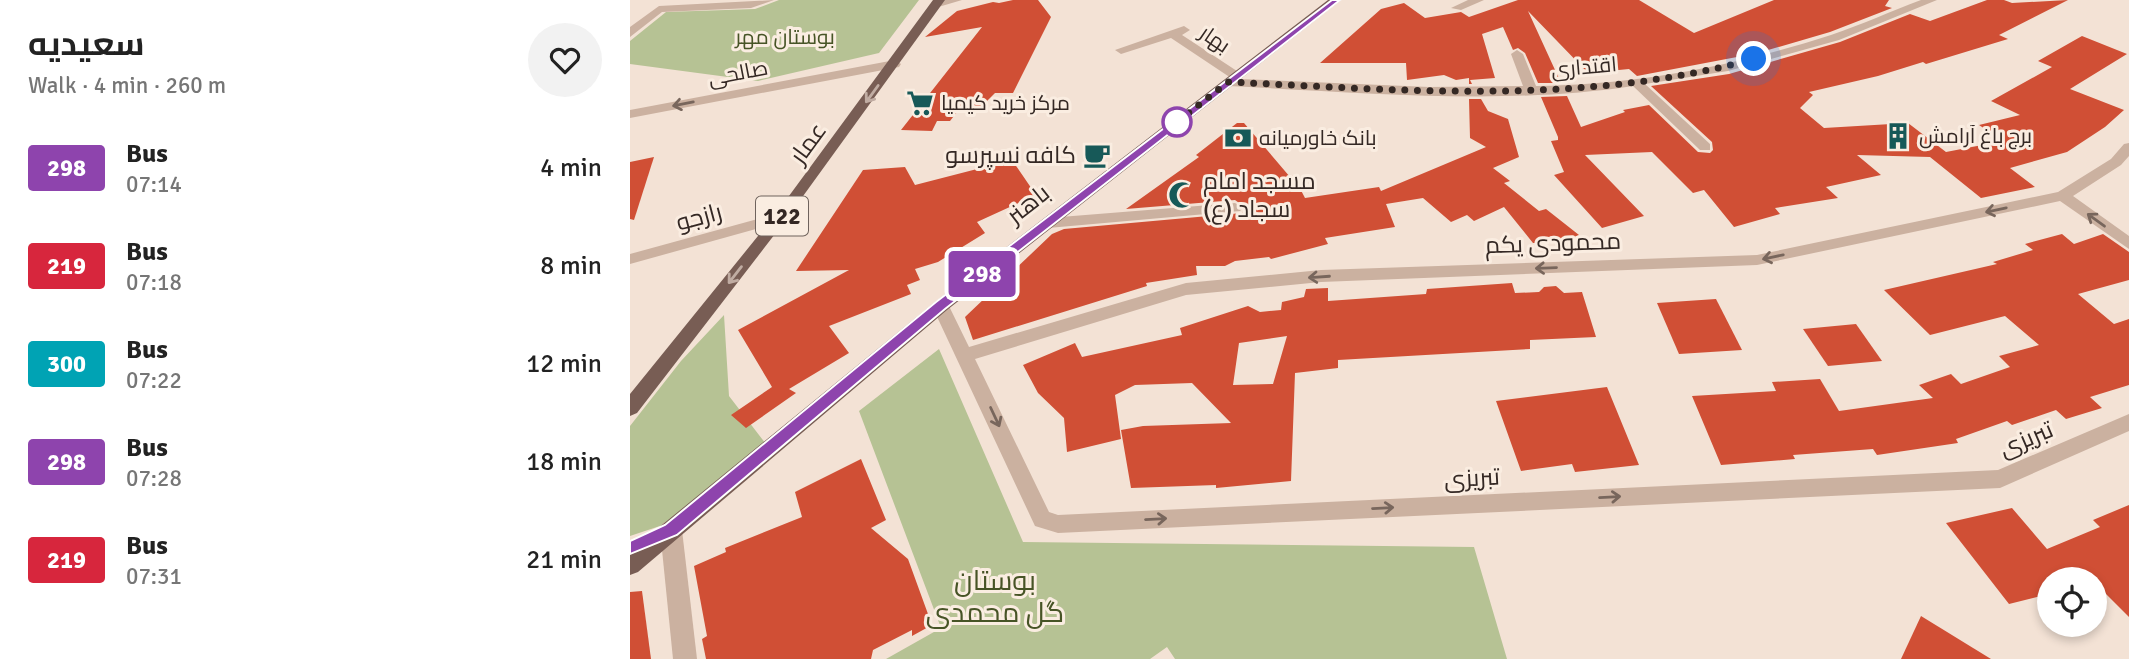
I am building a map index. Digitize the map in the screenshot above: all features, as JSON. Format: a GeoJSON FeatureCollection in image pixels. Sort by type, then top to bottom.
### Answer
{"type":"FeatureCollection","features":[{"type":"Feature","properties":{"kind":"main road","name":"باهنر"},"geometry":{"type":"LineString","coordinates":[[630,565],[941,306],[1335,0]]}},
{"type":"Feature","properties":{"kind":"main road","name":"عمار"},"geometry":{"type":"LineString","coordinates":[[630,408],[780,218],[937,3]]}},
{"type":"Feature","properties":{"kind":"main road"},"geometry":{"type":"LineString","coordinates":[[630,546],[671,530]]}},
{"type":"Feature","properties":{"kind":"street"},"geometry":{"type":"LineString","coordinates":[[630,33],[659,9],[751,5],[768,0]]}},
{"type":"Feature","properties":{"kind":"street"},"geometry":{"type":"LineString","coordinates":[[937,3],[956,0]]}},
{"type":"Feature","properties":{"kind":"street"},"geometry":{"type":"LineString","coordinates":[[1457,8],[1478,0]]}},
{"type":"Feature","properties":{"kind":"street","name":"اقتداری"},"geometry":{"type":"LineString","coordinates":[[1232,79],[1429,92],[1587,89],[1728,66],[1835,37],[1931,0]]}},
{"type":"Feature","properties":{"kind":"street","name":"بهار"},"geometry":{"type":"LineString","coordinates":[[1121,50],[1178,32],[1232,79]]}},
{"type":"Feature","properties":{"kind":"street"},"geometry":{"type":"LineString","coordinates":[[1517,54],[1531,90]]}},
{"type":"Feature","properties":{"kind":"street","name":"صالحی"},"geometry":{"type":"LineString","coordinates":[[630,114],[895,64]]}},
{"type":"Feature","properties":{"kind":"street"},"geometry":{"type":"LineString","coordinates":[[1635,81],[1705,146]]}},
{"type":"Feature","properties":{"kind":"street","name":"محمودی یکم"},"geometry":{"type":"LineString","coordinates":[[966,355],[1186,289],[1321,276],[1757,260],[2063,196],[2116,162],[2129,147]]}},
{"type":"Feature","properties":{"kind":"street"},"geometry":{"type":"LineString","coordinates":[[2063,196],[2129,244]]}},
{"type":"Feature","properties":{"kind":"street"},"geometry":{"type":"LineString","coordinates":[[1048,222],[1235,208]]}},
{"type":"Feature","properties":{"kind":"street","name":"رازجو"},"geometry":{"type":"LineString","coordinates":[[630,259],[780,218]]}},
{"type":"Feature","properties":{"kind":"street","name":"تبریزی"},"geometry":{"type":"LineString","coordinates":[[941,306],[1042,519],[1058,524],[2000,479],[2129,422]]}},
{"type":"Feature","properties":{"kind":"street"},"geometry":{"type":"LineString","coordinates":[[671,530],[685,659]]}},
{"type":"Feature","properties":{"kind":"green space","name":"بوستان مهر"},"geometry":{"type":"Polygon","coordinates":[[[779,0],[919,0],[879,53],[758,81],[630,64],[630,41],[666,12],[755,9],[779,0]]]}},
{"type":"Feature","properties":{"kind":"green space"},"geometry":{"type":"Polygon","coordinates":[[[724,315],[729,396],[766,444],[666,524],[630,536],[630,426],[681,361],[724,315]]]}},
{"type":"Feature","properties":{"kind":"green space","name":"بوستان گل محمدی"},"geometry":{"type":"Polygon","coordinates":[[[939,349],[1023,542],[1474,547],[1507,659],[1175,659],[1167,647],[1150,659],[886,659],[941,628],[859,411],[939,349]]]}},
{"type":"Feature","properties":{"kind":"building"},"geometry":{"type":"Polygon","coordinates":[[[1013,0],[1038,0],[1051,17],[1013,93],[995,93],[979,109],[957,112],[950,121],[937,121],[932,131],[901,130],[982,27],[925,37],[957,11],[1013,0]]]}},
{"type":"Feature","properties":{"kind":"building"},"geometry":{"type":"Polygon","coordinates":[[[1518,0],[1639,0],[1694,33],[1774,0],[1889,0],[1885,6],[1892,8],[1830,32],[1758,53],[1637,76],[1629,69],[1588,73],[1528,11],[1561,83],[1538,83],[1525,53],[1518,48],[1513,50],[1503,27],[1482,34],[1495,78],[1470,80],[1472,84],[1469,84],[1469,78],[1456,80],[1444,75],[1407,80],[1406,63],[1320,63],[1381,9],[1404,3],[1425,18],[1461,12],[1469,17],[1518,0]]]}},
{"type":"Feature","properties":{"kind":"building"},"geometry":{"type":"Polygon","coordinates":[[[1987,0],[2012,3],[2068,0],[1999,35],[2008,39],[1926,64],[1923,62],[1809,92],[1813,95],[1800,108],[1824,128],[1908,123],[1946,152],[2003,141],[1979,125],[2020,115],[1991,101],[2052,67],[2038,61],[2082,36],[2127,54],[2070,89],[2124,110],[2105,127],[2067,152],[2010,168],[2035,187],[1981,198],[1930,157],[1857,155],[1881,175],[1826,187],[1838,198],[1775,208],[1780,214],[1734,227],[1704,190],[1693,193],[1652,152],[1585,155],[1644,216],[1602,228],[1554,175],[1564,172],[1551,141],[1558,140],[1558,137],[1541,97],[1567,96],[1581,127],[1625,112],[1623,110],[1649,105],[1698,152],[1710,153],[1713,150],[1712,142],[1651,86],[1729,74],[1840,42],[1910,14],[1930,21],[1987,0]]]}},
{"type":"Feature","properties":{"kind":"building"},"geometry":{"type":"Polygon","coordinates":[[[1469,99],[1481,99],[1488,111],[1508,119],[1519,157],[1493,168],[1510,181],[1504,183],[1539,211],[1546,209],[1579,235],[1558,243],[1533,243],[1504,207],[1474,221],[1467,215],[1451,222],[1423,198],[1386,204],[1395,227],[1325,238],[1328,244],[1271,259],[1269,257],[1235,261],[1225,266],[1196,266],[1197,275],[1146,283],[1147,286],[973,340],[965,317],[1052,234],[1064,229],[1242,213],[1246,208],[1235,200],[1126,209],[1199,157],[1196,155],[1237,123],[1244,123],[1290,177],[1293,175],[1305,198],[1379,187],[1381,191],[1486,147],[1470,138],[1469,99]]]}},
{"type":"Feature","properties":{"kind":"building"},"geometry":{"type":"Polygon","coordinates":[[[654,157],[634,220],[630,219],[630,162],[654,157]]]}},
{"type":"Feature","properties":{"kind":"building"},"geometry":{"type":"Polygon","coordinates":[[[1012,160],[1036,195],[977,222],[985,233],[938,262],[915,269],[920,280],[907,285],[911,294],[829,326],[849,353],[789,389],[796,393],[746,428],[731,415],[772,387],[738,330],[849,270],[796,271],[863,170],[905,167],[915,185],[1012,160]]]}},
{"type":"Feature","properties":{"kind":"building"},"geometry":{"type":"Polygon","coordinates":[[[2062,234],[2074,244],[2103,234],[2129,252],[2129,280],[2078,294],[2114,324],[2129,319],[2129,385],[2090,397],[2102,408],[2066,419],[2056,410],[2012,425],[2007,421],[1956,439],[1958,443],[1877,455],[1873,449],[1793,455],[1795,459],[1721,465],[1692,396],[1776,391],[1772,382],[1820,379],[1839,411],[1933,398],[1919,385],[1951,374],[1961,384],[2010,367],[1999,356],[2039,345],[2005,316],[1930,335],[1884,290],[1997,264],[1993,262],[2033,250],[2025,244],[2062,234]]]}},
{"type":"Feature","properties":{"kind":"building"},"geometry":{"type":"Polygon","coordinates":[[[1512,283],[1515,293],[1539,292],[1544,287],[1556,286],[1564,293],[1582,292],[1596,337],[1530,340],[1530,349],[1338,360],[1338,368],[1295,373],[1291,481],[1216,488],[1216,485],[1131,488],[1121,430],[1143,426],[1231,423],[1192,383],[1135,385],[1115,395],[1121,439],[1067,452],[1064,418],[1038,393],[1023,365],[1075,343],[1082,357],[1182,335],[1180,328],[1248,306],[1260,312],[1281,310],[1282,302],[1304,297],[1306,289],[1328,288],[1328,301],[1426,294],[1427,289],[1512,283]],[[1287,336],[1239,343],[1233,385],[1273,384],[1287,336]]]}},
{"type":"Feature","properties":{"kind":"building"},"geometry":{"type":"Polygon","coordinates":[[[1716,299],[1742,350],[1679,354],[1657,303],[1716,299]]]}},
{"type":"Feature","properties":{"kind":"building"},"geometry":{"type":"Polygon","coordinates":[[[1856,324],[1882,361],[1828,366],[1803,329],[1856,324]]]}},
{"type":"Feature","properties":{"kind":"building"},"geometry":{"type":"Polygon","coordinates":[[[1607,387],[1639,465],[1575,472],[1572,464],[1521,471],[1496,401],[1607,387]]]}},
{"type":"Feature","properties":{"kind":"building"},"geometry":{"type":"Polygon","coordinates":[[[861,459],[886,520],[871,528],[908,559],[932,625],[912,636],[912,630],[873,650],[871,659],[706,659],[702,639],[707,636],[694,566],[726,552],[725,548],[802,517],[795,492],[861,459]]]}},
{"type":"Feature","properties":{"kind":"building"},"geometry":{"type":"Polygon","coordinates":[[[2129,505],[2129,617],[2107,595],[2107,567],[2037,567],[2037,597],[2009,604],[1946,523],[2012,508],[2047,549],[2100,527],[2093,520],[2129,505]]]}},
{"type":"Feature","properties":{"kind":"building"},"geometry":{"type":"Polygon","coordinates":[[[642,591],[651,659],[630,659],[630,592],[642,591]]]}},
{"type":"Feature","properties":{"kind":"building"},"geometry":{"type":"Polygon","coordinates":[[[1921,616],[1991,659],[1901,659],[1921,616]]]}},
{"type":"Feature","properties":{"kind":"bus line","name":"298"},"geometry":{"type":"LineString","coordinates":[[630,546],[671,530],[941,306],[1335,0]]}},
{"type":"Feature","properties":{"kind":"place","name":"مرکز خرید کیمیا"},"geometry":{"type":"Point","coordinates":[920,103]}},
{"type":"Feature","properties":{"kind":"place","name":"برج باغ آرامش"},"geometry":{"type":"Point","coordinates":[1898,136]}},
{"type":"Feature","properties":{"kind":"place","name":"بانک خاورمیانه"},"geometry":{"type":"Point","coordinates":[1238,138]}},
{"type":"Feature","properties":{"kind":"place","name":"کافه نسپرسو"},"geometry":{"type":"Point","coordinates":[1097,155]}},
{"type":"Feature","properties":{"kind":"place","name":"مسجد امام سجاد (ع)"},"geometry":{"type":"Point","coordinates":[1182,195]}},
{"type":"Feature","properties":{"kind":"route"},"geometry":{"type":"LineString","coordinates":[[1177,122],[1168,129],[1228,82],[1429,92],[1587,89],[1728,66],[1754,59]]}}]}
